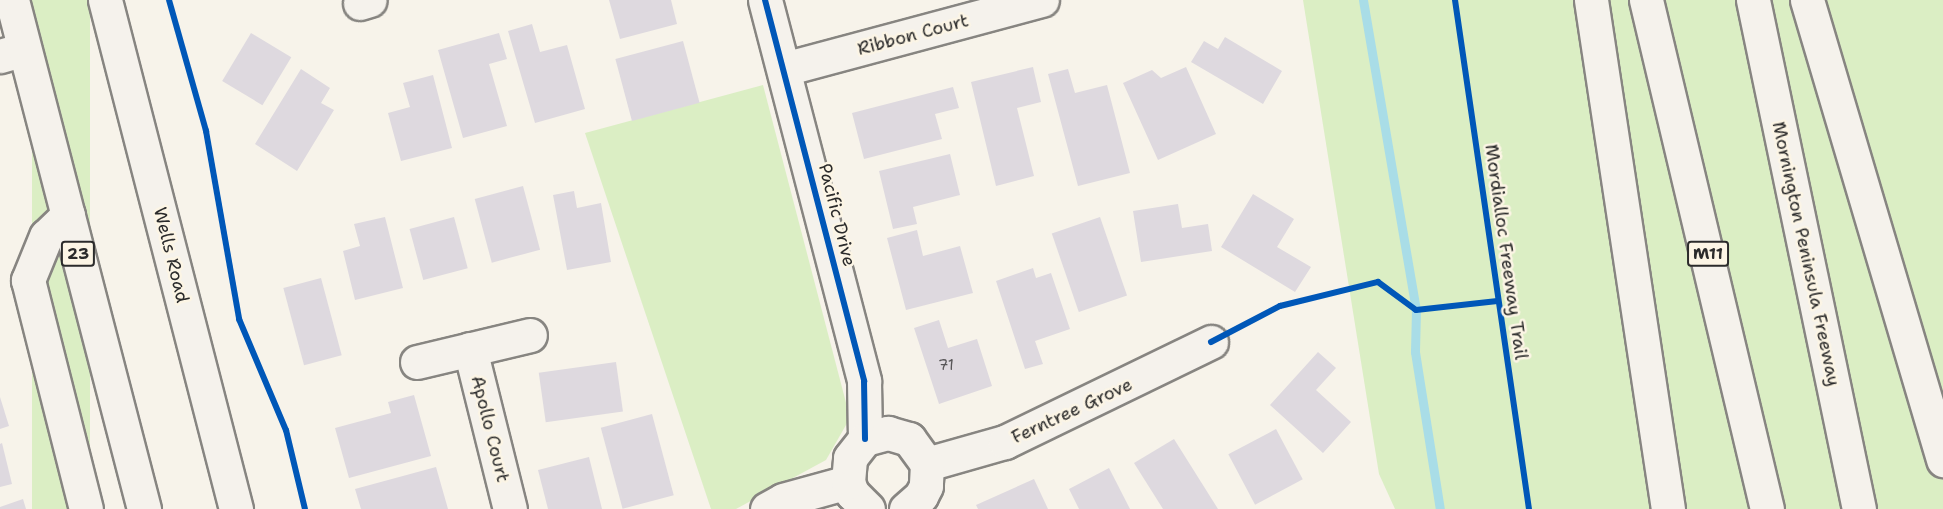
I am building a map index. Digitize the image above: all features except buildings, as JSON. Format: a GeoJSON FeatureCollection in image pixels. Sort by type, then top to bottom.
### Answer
{"type":"FeatureCollection","features":[{"type":"Feature","properties":{"kind":"main road","name":"23"},"geometry":{"type":"LineString","coordinates":[[12,0],[12,53],[68,215],[144,509]]}},
{"type":"Feature","properties":{"kind":"main road","name":"Wells Road"},"geometry":{"type":"LineString","coordinates":[[105,0],[236,509]]}},
{"type":"Feature","properties":{"kind":"main road","name":"Pacific Drive"},"geometry":{"type":"LineString","coordinates":[[765,0],[864,381],[866,439]]}},
{"type":"Feature","properties":{"kind":"main road","name":"Ribbon Court"},"geometry":{"type":"LineString","coordinates":[[784,69],[1042,0]]}},
{"type":"Feature","properties":{"kind":"main road"},"geometry":{"type":"LineString","coordinates":[[1591,0],[1668,509]]}},
{"type":"Feature","properties":{"kind":"main road","name":"M11"},"geometry":{"type":"LineString","coordinates":[[1646,0],[1767,509]]}},
{"type":"Feature","properties":{"kind":"main road","name":"Mornington Peninsula Freeway"},"geometry":{"type":"LineString","coordinates":[[1753,0],[1859,509]]}},
{"type":"Feature","properties":{"kind":"main road"},"geometry":{"type":"LineString","coordinates":[[1806,0],[1943,460]]}},
{"type":"Feature","properties":{"kind":"main road"},"geometry":{"type":"LineString","coordinates":[[68,215],[41,244],[28,280],[86,509]]}},
{"type":"Feature","properties":{"kind":"main road"},"geometry":{"type":"LineString","coordinates":[[417,362],[530,334]]}},
{"type":"Feature","properties":{"kind":"main road","name":"Ferntree Grove"},"geometry":{"type":"LineString","coordinates":[[927,464],[1005,442],[1211,342]]}},
{"type":"Feature","properties":{"kind":"main road","name":"Apollo Court"},"geometry":{"type":"LineString","coordinates":[[470,349],[510,509]]}},
{"type":"Feature","properties":{"kind":"main road","name":"Pacific Drive"},"geometry":{"type":"LineString","coordinates":[[864,381],[900,435],[917,446],[927,464]]}},
{"type":"Feature","properties":{"kind":"main road"},"geometry":{"type":"LineString","coordinates":[[868,509],[852,493],[848,482],[850,458],[866,439],[888,433],[900,435]]}},
{"type":"Feature","properties":{"kind":"main road"},"geometry":{"type":"LineString","coordinates":[[911,507],[926,486],[927,464]]}},
{"type":"Feature","properties":{"kind":"main road"},"geometry":{"type":"LineString","coordinates":[[767,509],[783,500],[848,482]]}},
{"type":"Feature","properties":{"kind":"green space"},"geometry":{"type":"Polygon","coordinates":[[[32,0],[90,0],[90,509],[32,509],[32,0]]]}},
{"type":"Feature","properties":{"kind":"green space"},"geometry":{"type":"Polygon","coordinates":[[[1303,0],[1943,0],[1943,509],[1395,509],[1379,474],[1303,0]]]}},
{"type":"Feature","properties":{"kind":"green space"},"geometry":{"type":"Polygon","coordinates":[[[763,85],[850,418],[826,460],[736,509],[711,509],[585,133],[763,85]]]}},
{"type":"Feature","properties":{"kind":"waterway"},"geometry":{"type":"LineString","coordinates":[[1363,0],[1416,310],[1415,352],[1440,509]]}},
{"type":"Feature","properties":{"kind":"cycle path"},"geometry":{"type":"LineString","coordinates":[[169,0],[206,131],[239,319],[286,430],[305,509]]}},
{"type":"Feature","properties":{"kind":"cycle path"},"geometry":{"type":"LineString","coordinates":[[765,0],[864,381],[865,439]]}},
{"type":"Feature","properties":{"kind":"cycle path","name":"Mordialloc Freeway Trail"},"geometry":{"type":"LineString","coordinates":[[1455,0],[1529,509]]}},
{"type":"Feature","properties":{"kind":"cycle path","name":"Mordialloc Freeway Trail"},"geometry":{"type":"LineString","coordinates":[[1211,342],[1280,306],[1378,282],[1416,310],[1498,301]]}}]}
